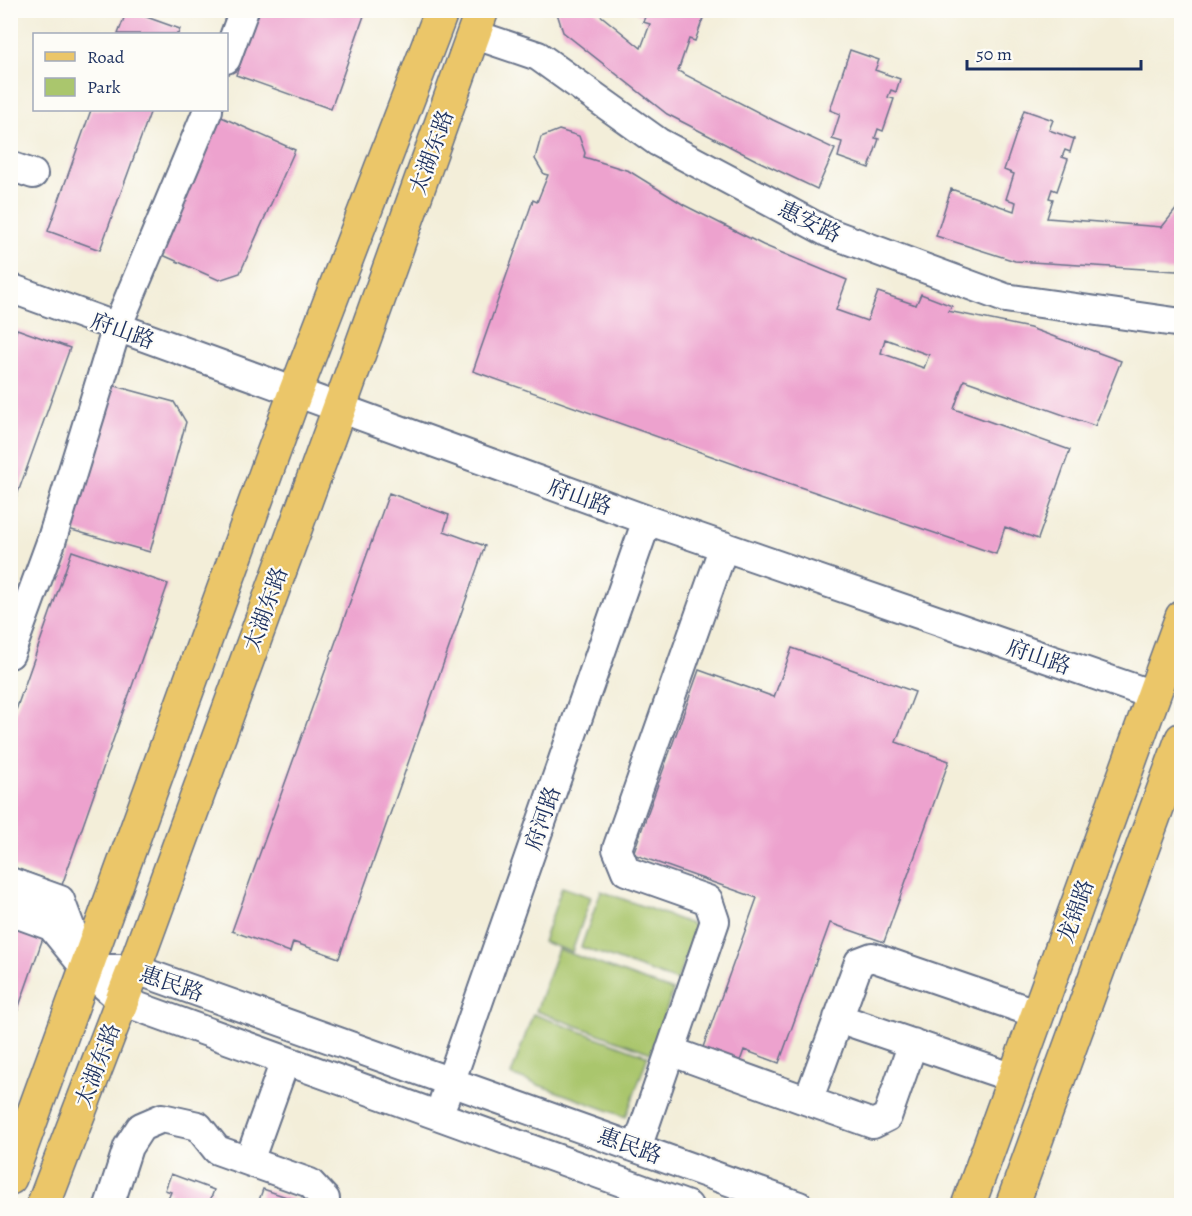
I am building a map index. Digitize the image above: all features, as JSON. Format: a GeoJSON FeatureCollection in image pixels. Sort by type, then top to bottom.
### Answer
{"type":"FeatureCollection","features":[{"type":"Feature","properties":{"kind":"main road","name":"太湖东路"},"geometry":{"type":"LineString","coordinates":[[10,1178],[295,393],[442,10]]}},
{"type":"Feature","properties":{"kind":"main road","name":"太湖东路"},"geometry":{"type":"LineString","coordinates":[[43,1206],[134,969],[339,409],[477,22]]}},
{"type":"Feature","properties":{"kind":"main road","name":"龙锦路"},"geometry":{"type":"LineString","coordinates":[[968,1206],[1182,617]]}},
{"type":"Feature","properties":{"kind":"main road","name":"龙锦路"},"geometry":{"type":"LineString","coordinates":[[1012,1206],[1182,739]]}},
{"type":"Feature","properties":{"kind":"street"},"geometry":{"type":"LineString","coordinates":[[228,54],[244,10]]}},
{"type":"Feature","properties":{"kind":"street","name":"惠安路"},"geometry":{"type":"LineString","coordinates":[[477,22],[538,56],[658,142],[827,232],[1005,298],[1182,323]]}},
{"type":"Feature","properties":{"kind":"street"},"geometry":{"type":"LineString","coordinates":[[10,654],[51,542],[117,327],[208,111]]}},
{"type":"Feature","properties":{"kind":"street","name":"府山路"},"geometry":{"type":"LineString","coordinates":[[10,288],[647,520],[1153,695]]}},
{"type":"Feature","properties":{"kind":"street","name":"府河路"},"geometry":{"type":"LineString","coordinates":[[438,1116],[647,520]]}},
{"type":"Feature","properties":{"kind":"street"},"geometry":{"type":"LineString","coordinates":[[637,1148],[715,921],[708,900],[626,871],[617,849],[724,546]]}},
{"type":"Feature","properties":{"kind":"street"},"geometry":{"type":"LineString","coordinates":[[647,706],[677,622],[708,591]]}},
{"type":"Feature","properties":{"kind":"street"},"geometry":{"type":"LineString","coordinates":[[10,882],[60,900],[87,969]]}},
{"type":"Feature","properties":{"kind":"street"},"geometry":{"type":"LineString","coordinates":[[10,911],[51,926],[87,969]]}},
{"type":"Feature","properties":{"kind":"street"},"geometry":{"type":"LineString","coordinates":[[808,1101],[858,962],[872,957],[1038,1014]]}},
{"type":"Feature","properties":{"kind":"street","name":"惠民路"},"geometry":{"type":"LineString","coordinates":[[87,969],[134,969],[799,1206]]}},
{"type":"Feature","properties":{"kind":"street","name":"惠民路"},"geometry":{"type":"LineString","coordinates":[[87,969],[122,1001],[688,1206]]}},
{"type":"Feature","properties":{"kind":"street"},"geometry":{"type":"LineString","coordinates":[[838,1018],[1014,1078]]}},
{"type":"Feature","properties":{"kind":"street"},"geometry":{"type":"LineString","coordinates":[[670,1051],[873,1124],[887,1117],[913,1043]]}},
{"type":"Feature","properties":{"kind":"street"},"geometry":{"type":"LineString","coordinates":[[249,1161],[285,1061]]}},
{"type":"Feature","properties":{"kind":"street"},"geometry":{"type":"LineString","coordinates":[[109,1206],[128,1147],[141,1127],[162,1118],[198,1126],[217,1150],[310,1183],[325,1199],[325,1206]]}},
{"type":"Feature","properties":{"kind":"green space"},"geometry":{"type":"Polygon","coordinates":[[[562,887],[591,897],[572,952],[543,942],[562,887]]]}},
{"type":"Feature","properties":{"kind":"green space"},"geometry":{"type":"Polygon","coordinates":[[[601,891],[697,926],[677,981],[581,947],[601,891]]]}},
{"type":"Feature","properties":{"kind":"green space"},"geometry":{"type":"Polygon","coordinates":[[[558,949],[673,991],[651,1053],[536,1011],[558,949]]]}},
{"type":"Feature","properties":{"kind":"green space"},"geometry":{"type":"Polygon","coordinates":[[[533,1014],[648,1056],[626,1117],[511,1075],[533,1014]]]}},
{"type":"Feature","properties":{"kind":"building"},"geometry":{"type":"Polygon","coordinates":[[[127,10],[180,29],[178,33],[118,33],[127,10]]]}},
{"type":"Feature","properties":{"kind":"building"},"geometry":{"type":"Polygon","coordinates":[[[259,10],[366,10],[331,109],[236,75],[259,10]]]}},
{"type":"Feature","properties":{"kind":"building"},"geometry":{"type":"Polygon","coordinates":[[[556,10],[594,10],[641,48],[650,24],[643,22],[645,17],[636,13],[636,10],[706,10],[695,41],[689,39],[678,71],[835,149],[817,189],[667,114],[563,32],[556,10]]]}},
{"type":"Feature","properties":{"kind":"building"},"geometry":{"type":"Polygon","coordinates":[[[850,50],[879,60],[875,70],[900,79],[896,92],[891,90],[888,97],[894,99],[883,131],[878,129],[875,138],[879,139],[869,168],[838,157],[842,142],[832,139],[840,114],[830,110],[850,50]]]}},
{"type":"Feature","properties":{"kind":"building"},"geometry":{"type":"Polygon","coordinates":[[[1024,110],[1053,120],[1049,130],[1074,139],[1070,152],[1065,150],[1062,157],[1068,159],[1057,191],[1052,189],[1049,198],[1053,199],[1047,218],[1162,227],[1182,202],[1182,268],[1176,271],[1015,261],[936,236],[951,189],[1014,211],[1016,202],[1006,199],[1014,174],[1004,170],[1024,110]]]}},
{"type":"Feature","properties":{"kind":"building"},"geometry":{"type":"Polygon","coordinates":[[[91,111],[151,111],[100,250],[48,231],[91,111]]]}},
{"type":"Feature","properties":{"kind":"building"},"geometry":{"type":"Polygon","coordinates":[[[217,115],[295,150],[240,273],[219,280],[156,252],[217,115]]]}},
{"type":"Feature","properties":{"kind":"building"},"geometry":{"type":"Polygon","coordinates":[[[559,130],[579,136],[585,153],[584,157],[629,171],[684,205],[763,245],[847,280],[836,310],[867,321],[878,292],[916,305],[921,294],[952,306],[948,311],[1030,328],[1121,361],[1095,426],[964,380],[954,409],[1070,450],[1038,539],[1005,527],[996,554],[759,473],[473,371],[533,200],[537,202],[548,175],[544,174],[535,159],[541,137],[559,130]],[[885,339],[881,353],[924,368],[929,355],[885,339]]]}},
{"type":"Feature","properties":{"kind":"building"},"geometry":{"type":"Polygon","coordinates":[[[17,329],[70,348],[11,512],[10,348],[17,329]]]}},
{"type":"Feature","properties":{"kind":"building"},"geometry":{"type":"Polygon","coordinates":[[[108,384],[174,402],[186,422],[150,552],[68,529],[108,384]]]}},
{"type":"Feature","properties":{"kind":"building"},"geometry":{"type":"Polygon","coordinates":[[[389,493],[449,515],[444,531],[485,546],[339,958],[293,942],[290,952],[232,931],[389,493]]]}},
{"type":"Feature","properties":{"kind":"building"},"geometry":{"type":"Polygon","coordinates":[[[72,551],[168,584],[62,885],[10,866],[10,727],[72,551]]]}},
{"type":"Feature","properties":{"kind":"building"},"geometry":{"type":"Polygon","coordinates":[[[792,648],[915,692],[896,742],[949,761],[884,942],[830,923],[779,1063],[744,1050],[739,1064],[702,1050],[757,898],[633,854],[699,670],[774,697],[792,648]]]}},
{"type":"Feature","properties":{"kind":"building"},"geometry":{"type":"Polygon","coordinates":[[[10,927],[43,938],[11,1029],[10,1029],[10,927]]]}},
{"type":"Feature","properties":{"kind":"building"},"geometry":{"type":"Polygon","coordinates":[[[171,1174],[214,1190],[208,1206],[165,1206],[171,1192],[165,1190],[171,1174]]]}},
{"type":"Feature","properties":{"kind":"building"},"geometry":{"type":"Polygon","coordinates":[[[263,1189],[310,1205],[310,1206],[257,1206],[263,1189]]]}}]}
